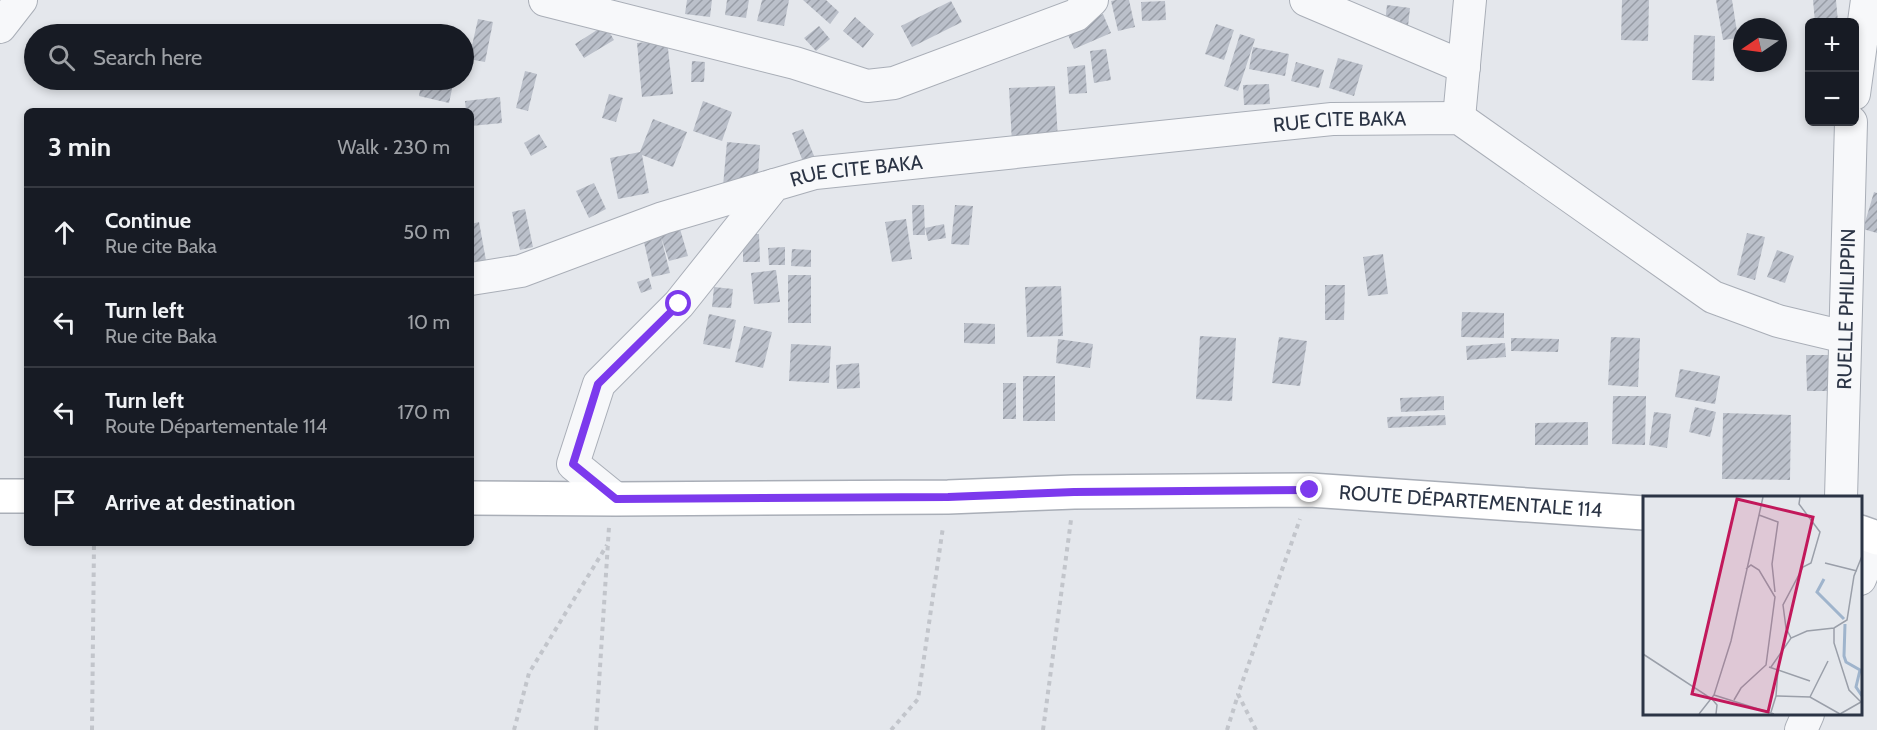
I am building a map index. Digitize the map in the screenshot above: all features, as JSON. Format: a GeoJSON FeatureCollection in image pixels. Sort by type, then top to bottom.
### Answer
{"type":"FeatureCollection","features":[{"type":"Feature","properties":{"kind":"main road","name":"ROUTE DÉPARTEMENTALE 114"},"geometry":{"type":"LineString","coordinates":[[474,498],[948,497],[1074,492],[1310,490],[1643,513]]}},
{"type":"Feature","properties":{"kind":"main road"},"geometry":{"type":"LineString","coordinates":[[0,496],[24,496]]}},
{"type":"Feature","properties":{"kind":"main road"},"geometry":{"type":"LineString","coordinates":[[1862,533],[1877,538]]}},
{"type":"Feature","properties":{"kind":"street"},"geometry":{"type":"LineString","coordinates":[[0,27],[21,0]]}},
{"type":"Feature","properties":{"kind":"street"},"geometry":{"type":"LineString","coordinates":[[545,0],[795,63],[867,86],[894,83],[1076,15],[1092,0]]}},
{"type":"Feature","properties":{"kind":"street"},"geometry":{"type":"LineString","coordinates":[[1306,0],[1464,67]]}},
{"type":"Feature","properties":{"kind":"street"},"geometry":{"type":"LineString","coordinates":[[1470,0],[1459,118],[1713,297],[1778,321],[1845,337]]}},
{"type":"Feature","properties":{"kind":"street"},"geometry":{"type":"LineString","coordinates":[[1857,72],[1867,0]]}},
{"type":"Feature","properties":{"kind":"street","name":"RUE CITE BAKA"},"geometry":{"type":"LineString","coordinates":[[474,279],[520,271],[663,218],[815,173],[1332,119],[1459,118]]}},
{"type":"Feature","properties":{"kind":"street","name":"RUELLE PHILIPPIN"},"geometry":{"type":"LineString","coordinates":[[1841,496],[1851,126]]}},
{"type":"Feature","properties":{"kind":"street","name":"RUE CITE BAKA"},"geometry":{"type":"LineString","coordinates":[[613,499],[573,464],[598,384],[679,304],[774,185]]}},
{"type":"Feature","properties":{"kind":"street"},"geometry":{"type":"LineString","coordinates":[[1862,574],[1877,538]]}},
{"type":"Feature","properties":{"kind":"street"},"geometry":{"type":"LineString","coordinates":[[1801,730],[1808,715]]}},
{"type":"Feature","properties":{"kind":"path"},"geometry":{"type":"LineString","coordinates":[[1227,730],[1310,490]]}},
{"type":"Feature","properties":{"kind":"path"},"geometry":{"type":"LineString","coordinates":[[1043,730],[1074,492]]}},
{"type":"Feature","properties":{"kind":"path"},"geometry":{"type":"LineString","coordinates":[[891,730],[918,699],[948,497]]}},
{"type":"Feature","properties":{"kind":"path"},"geometry":{"type":"LineString","coordinates":[[596,730],[613,499]]}},
{"type":"Feature","properties":{"kind":"path"},"geometry":{"type":"LineString","coordinates":[[514,730],[529,673],[608,544]]}},
{"type":"Feature","properties":{"kind":"path"},"geometry":{"type":"LineString","coordinates":[[92,730],[94,546]]}},
{"type":"Feature","properties":{"kind":"path"},"geometry":{"type":"LineString","coordinates":[[1238,694],[1256,730]]}},
{"type":"Feature","properties":{"kind":"building"},"geometry":{"type":"Polygon","coordinates":[[[687,0],[712,0],[710,17],[685,14],[687,0]]]}},
{"type":"Feature","properties":{"kind":"building"},"geometry":{"type":"Polygon","coordinates":[[[727,0],[749,0],[746,18],[725,15],[727,0]]]}},
{"type":"Feature","properties":{"kind":"building"},"geometry":{"type":"Polygon","coordinates":[[[762,0],[789,0],[784,26],[757,21],[762,0]]]}},
{"type":"Feature","properties":{"kind":"building"},"geometry":{"type":"Polygon","coordinates":[[[803,0],[826,0],[839,12],[830,24],[803,0]]]}},
{"type":"Feature","properties":{"kind":"building"},"geometry":{"type":"Polygon","coordinates":[[[1129,0],[1135,27],[1118,31],[1111,1],[1129,0]]]}},
{"type":"Feature","properties":{"kind":"building"},"geometry":{"type":"Polygon","coordinates":[[[1622,0],[1649,0],[1648,41],[1621,40],[1622,0]]]}},
{"type":"Feature","properties":{"kind":"building"},"geometry":{"type":"Polygon","coordinates":[[[1716,0],[1732,0],[1735,18],[1733,18],[1733,39],[1723,40],[1716,0]]]}},
{"type":"Feature","properties":{"kind":"building"},"geometry":{"type":"Polygon","coordinates":[[[1813,0],[1836,0],[1838,18],[1815,18],[1813,0]]]}},
{"type":"Feature","properties":{"kind":"building"},"geometry":{"type":"Polygon","coordinates":[[[951,1],[962,22],[912,47],[901,26],[951,1]]]}},
{"type":"Feature","properties":{"kind":"building"},"geometry":{"type":"Polygon","coordinates":[[[1165,1],[1166,20],[1142,21],[1141,2],[1165,1]]]}},
{"type":"Feature","properties":{"kind":"building"},"geometry":{"type":"Polygon","coordinates":[[[1387,5],[1410,8],[1405,53],[1382,50],[1387,5]]]}},
{"type":"Feature","properties":{"kind":"building"},"geometry":{"type":"Polygon","coordinates":[[[1103,14],[1111,33],[1074,49],[1066,30],[1103,14]]]}},
{"type":"Feature","properties":{"kind":"building"},"geometry":{"type":"Polygon","coordinates":[[[855,17],[874,34],[863,48],[843,31],[855,17]]]}},
{"type":"Feature","properties":{"kind":"building"},"geometry":{"type":"Polygon","coordinates":[[[478,19],[493,22],[485,62],[474,60],[474,37],[478,19]]]}},
{"type":"Feature","properties":{"kind":"building"},"geometry":{"type":"Polygon","coordinates":[[[1216,24],[1234,30],[1224,60],[1205,54],[1216,24]]]}},
{"type":"Feature","properties":{"kind":"building"},"geometry":{"type":"Polygon","coordinates":[[[605,25],[614,40],[584,58],[575,44],[605,25]]]}},
{"type":"Feature","properties":{"kind":"building"},"geometry":{"type":"Polygon","coordinates":[[[819,26],[830,39],[816,51],[804,38],[819,26]]]}},
{"type":"Feature","properties":{"kind":"building"},"geometry":{"type":"Polygon","coordinates":[[[1240,34],[1255,39],[1238,91],[1224,86],[1240,34]]]}},
{"type":"Feature","properties":{"kind":"building"},"geometry":{"type":"Polygon","coordinates":[[[1694,35],[1715,36],[1714,81],[1692,80],[1694,35]]]}},
{"type":"Feature","properties":{"kind":"building"},"geometry":{"type":"Polygon","coordinates":[[[667,40],[673,94],[642,97],[637,43],[667,40]]]}},
{"type":"Feature","properties":{"kind":"building"},"geometry":{"type":"Polygon","coordinates":[[[1253,47],[1289,54],[1285,76],[1249,69],[1253,47]]]}},
{"type":"Feature","properties":{"kind":"building"},"geometry":{"type":"Polygon","coordinates":[[[1106,49],[1111,80],[1094,83],[1090,51],[1106,49]]]}},
{"type":"Feature","properties":{"kind":"building"},"geometry":{"type":"Polygon","coordinates":[[[1338,58],[1363,65],[1354,96],[1329,88],[1338,58]]]}},
{"type":"Feature","properties":{"kind":"building"},"geometry":{"type":"Polygon","coordinates":[[[692,61],[705,62],[704,82],[691,82],[692,61]]]}},
{"type":"Feature","properties":{"kind":"building"},"geometry":{"type":"Polygon","coordinates":[[[1296,62],[1324,70],[1319,88],[1291,81],[1296,62]]]}},
{"type":"Feature","properties":{"kind":"building"},"geometry":{"type":"Polygon","coordinates":[[[1085,65],[1087,93],[1069,94],[1067,67],[1085,65]]]}},
{"type":"Feature","properties":{"kind":"building"},"geometry":{"type":"Polygon","coordinates":[[[525,71],[537,74],[528,111],[516,108],[525,71]]]}},
{"type":"Feature","properties":{"kind":"building"},"geometry":{"type":"Polygon","coordinates":[[[1269,84],[1270,104],[1244,105],[1243,85],[1269,84]]]}},
{"type":"Feature","properties":{"kind":"building"},"geometry":{"type":"Polygon","coordinates":[[[1055,86],[1058,141],[1012,143],[1009,88],[1055,86]]]}},
{"type":"Feature","properties":{"kind":"building"},"geometry":{"type":"Polygon","coordinates":[[[420,90],[452,90],[449,103],[419,96],[420,90]]]}},
{"type":"Feature","properties":{"kind":"building"},"geometry":{"type":"Polygon","coordinates":[[[609,94],[623,98],[616,122],[602,118],[609,94]]]}},
{"type":"Feature","properties":{"kind":"building"},"geometry":{"type":"Polygon","coordinates":[[[500,97],[502,123],[474,126],[474,108],[466,108],[465,101],[500,97]]]}},
{"type":"Feature","properties":{"kind":"building"},"geometry":{"type":"Polygon","coordinates":[[[703,101],[732,112],[722,141],[693,131],[703,101]]]}},
{"type":"Feature","properties":{"kind":"building"},"geometry":{"type":"Polygon","coordinates":[[[653,119],[687,132],[673,167],[642,155],[649,193],[618,199],[610,158],[640,152],[653,119]]]}},
{"type":"Feature","properties":{"kind":"building"},"geometry":{"type":"Polygon","coordinates":[[[803,129],[817,163],[805,167],[792,133],[803,129]]]}},
{"type":"Feature","properties":{"kind":"building"},"geometry":{"type":"Polygon","coordinates":[[[539,134],[547,147],[531,156],[524,143],[539,134]]]}},
{"type":"Feature","properties":{"kind":"building"},"geometry":{"type":"Polygon","coordinates":[[[727,142],[760,145],[757,189],[723,186],[727,142]]]}},
{"type":"Feature","properties":{"kind":"building"},"geometry":{"type":"Polygon","coordinates":[[[594,183],[606,209],[589,218],[576,191],[594,183]]]}},
{"type":"Feature","properties":{"kind":"building"},"geometry":{"type":"Polygon","coordinates":[[[1874,192],[1877,193],[1877,233],[1863,229],[1874,192]]]}},
{"type":"Feature","properties":{"kind":"building"},"geometry":{"type":"Polygon","coordinates":[[[912,205],[924,205],[925,235],[913,235],[912,205]]]}},
{"type":"Feature","properties":{"kind":"building"},"geometry":{"type":"Polygon","coordinates":[[[955,205],[973,206],[969,245],[951,244],[955,205]]]}},
{"type":"Feature","properties":{"kind":"building"},"geometry":{"type":"Polygon","coordinates":[[[525,209],[533,247],[520,250],[512,212],[525,209]]]}},
{"type":"Feature","properties":{"kind":"building"},"geometry":{"type":"Polygon","coordinates":[[[906,219],[912,259],[892,262],[885,222],[906,219]]]}},
{"type":"Feature","properties":{"kind":"building"},"geometry":{"type":"Polygon","coordinates":[[[479,222],[487,266],[474,268],[474,223],[479,222]]]}},
{"type":"Feature","properties":{"kind":"building"},"geometry":{"type":"Polygon","coordinates":[[[944,224],[946,238],[928,241],[925,228],[944,224]]]}},
{"type":"Feature","properties":{"kind":"building"},"geometry":{"type":"Polygon","coordinates":[[[680,229],[688,256],[669,261],[661,237],[670,273],[652,277],[643,238],[680,229]]]}},
{"type":"Feature","properties":{"kind":"building"},"geometry":{"type":"Polygon","coordinates":[[[1747,233],[1765,237],[1755,280],[1737,275],[1747,233]]]}},
{"type":"Feature","properties":{"kind":"building"},"geometry":{"type":"Polygon","coordinates":[[[743,234],[759,234],[760,262],[743,262],[743,234]]]}},
{"type":"Feature","properties":{"kind":"building"},"geometry":{"type":"Polygon","coordinates":[[[785,247],[785,265],[769,265],[768,248],[785,247]]]}},
{"type":"Feature","properties":{"kind":"building"},"geometry":{"type":"Polygon","coordinates":[[[792,249],[811,250],[811,267],[791,266],[792,249]]]}},
{"type":"Feature","properties":{"kind":"building"},"geometry":{"type":"Polygon","coordinates":[[[1777,250],[1794,256],[1785,283],[1767,277],[1777,250]]]}},
{"type":"Feature","properties":{"kind":"building"},"geometry":{"type":"Polygon","coordinates":[[[1383,254],[1388,294],[1368,296],[1363,257],[1383,254]]]}},
{"type":"Feature","properties":{"kind":"building"},"geometry":{"type":"Polygon","coordinates":[[[776,270],[780,302],[754,304],[751,273],[776,270]]]}},
{"type":"Feature","properties":{"kind":"building"},"geometry":{"type":"Polygon","coordinates":[[[788,275],[811,275],[811,323],[788,323],[788,275]]]}},
{"type":"Feature","properties":{"kind":"building"},"geometry":{"type":"Polygon","coordinates":[[[649,278],[652,289],[641,293],[637,282],[649,278]]]}},
{"type":"Feature","properties":{"kind":"building"},"geometry":{"type":"Polygon","coordinates":[[[1325,285],[1345,285],[1344,320],[1325,320],[1325,285]]]}},
{"type":"Feature","properties":{"kind":"building"},"geometry":{"type":"Polygon","coordinates":[[[1061,286],[1063,336],[1027,337],[1025,287],[1061,286]]]}},
{"type":"Feature","properties":{"kind":"building"},"geometry":{"type":"Polygon","coordinates":[[[714,287],[733,289],[731,308],[712,307],[714,287]]]}},
{"type":"Feature","properties":{"kind":"building"},"geometry":{"type":"Polygon","coordinates":[[[1462,312],[1504,313],[1504,338],[1461,337],[1462,312]]]}},
{"type":"Feature","properties":{"kind":"building"},"geometry":{"type":"Polygon","coordinates":[[[709,314],[736,320],[730,349],[703,344],[709,314]]]}},
{"type":"Feature","properties":{"kind":"building"},"geometry":{"type":"Polygon","coordinates":[[[964,323],[995,324],[995,344],[964,343],[964,323]]]}},
{"type":"Feature","properties":{"kind":"building"},"geometry":{"type":"Polygon","coordinates":[[[744,326],[772,332],[763,368],[735,362],[744,326]]]}},
{"type":"Feature","properties":{"kind":"building"},"geometry":{"type":"Polygon","coordinates":[[[1200,336],[1236,338],[1232,401],[1196,399],[1200,336]]]}},
{"type":"Feature","properties":{"kind":"building"},"geometry":{"type":"Polygon","coordinates":[[[1279,337],[1307,341],[1300,386],[1272,383],[1279,337]]]}},
{"type":"Feature","properties":{"kind":"building"},"geometry":{"type":"Polygon","coordinates":[[[1611,337],[1640,338],[1638,387],[1608,385],[1611,337]]]}},
{"type":"Feature","properties":{"kind":"building"},"geometry":{"type":"Polygon","coordinates":[[[1511,338],[1559,339],[1558,352],[1511,351],[1511,338]]]}},
{"type":"Feature","properties":{"kind":"building"},"geometry":{"type":"Polygon","coordinates":[[[1058,339],[1093,344],[1090,368],[1056,363],[1058,339]]]}},
{"type":"Feature","properties":{"kind":"building"},"geometry":{"type":"Polygon","coordinates":[[[1505,343],[1506,357],[1467,360],[1466,346],[1505,343]]]}},
{"type":"Feature","properties":{"kind":"building"},"geometry":{"type":"Polygon","coordinates":[[[791,344],[831,346],[829,383],[789,381],[791,344]]]}},
{"type":"Feature","properties":{"kind":"building"},"geometry":{"type":"Polygon","coordinates":[[[1806,355],[1833,355],[1834,391],[1807,391],[1806,355]]]}},
{"type":"Feature","properties":{"kind":"building"},"geometry":{"type":"Polygon","coordinates":[[[859,363],[860,388],[837,389],[836,365],[859,363]]]}},
{"type":"Feature","properties":{"kind":"building"},"geometry":{"type":"Polygon","coordinates":[[[1680,369],[1720,376],[1715,404],[1675,397],[1680,369]]]}},
{"type":"Feature","properties":{"kind":"building"},"geometry":{"type":"Polygon","coordinates":[[[1023,376],[1055,376],[1055,421],[1023,421],[1023,376]]]}},
{"type":"Feature","properties":{"kind":"building"},"geometry":{"type":"Polygon","coordinates":[[[1003,383],[1016,383],[1016,419],[1003,419],[1003,383]]]}},
{"type":"Feature","properties":{"kind":"building"},"geometry":{"type":"Polygon","coordinates":[[[1444,396],[1444,410],[1401,412],[1400,398],[1444,396]]]}},
{"type":"Feature","properties":{"kind":"building"},"geometry":{"type":"Polygon","coordinates":[[[1613,396],[1646,396],[1645,445],[1612,444],[1613,396]]]}},
{"type":"Feature","properties":{"kind":"building"},"geometry":{"type":"Polygon","coordinates":[[[1695,407],[1716,412],[1710,437],[1689,432],[1695,407]]]}},
{"type":"Feature","properties":{"kind":"building"},"geometry":{"type":"Polygon","coordinates":[[[1654,412],[1671,414],[1667,448],[1649,445],[1654,412]]]}},
{"type":"Feature","properties":{"kind":"building"},"geometry":{"type":"Polygon","coordinates":[[[1723,413],[1791,415],[1790,480],[1722,479],[1723,413]]]}},
{"type":"Feature","properties":{"kind":"building"},"geometry":{"type":"Polygon","coordinates":[[[1445,415],[1446,425],[1388,428],[1387,417],[1445,415]]]}},
{"type":"Feature","properties":{"kind":"building"},"geometry":{"type":"Polygon","coordinates":[[[1588,422],[1588,445],[1535,445],[1535,423],[1588,422]]]}},
{"type":"Feature","properties":{"kind":"route"},"geometry":{"type":"LineString","coordinates":[[679,304],[598,384],[573,464],[616,499],[948,497],[1074,492],[1310,490]]}}]}
